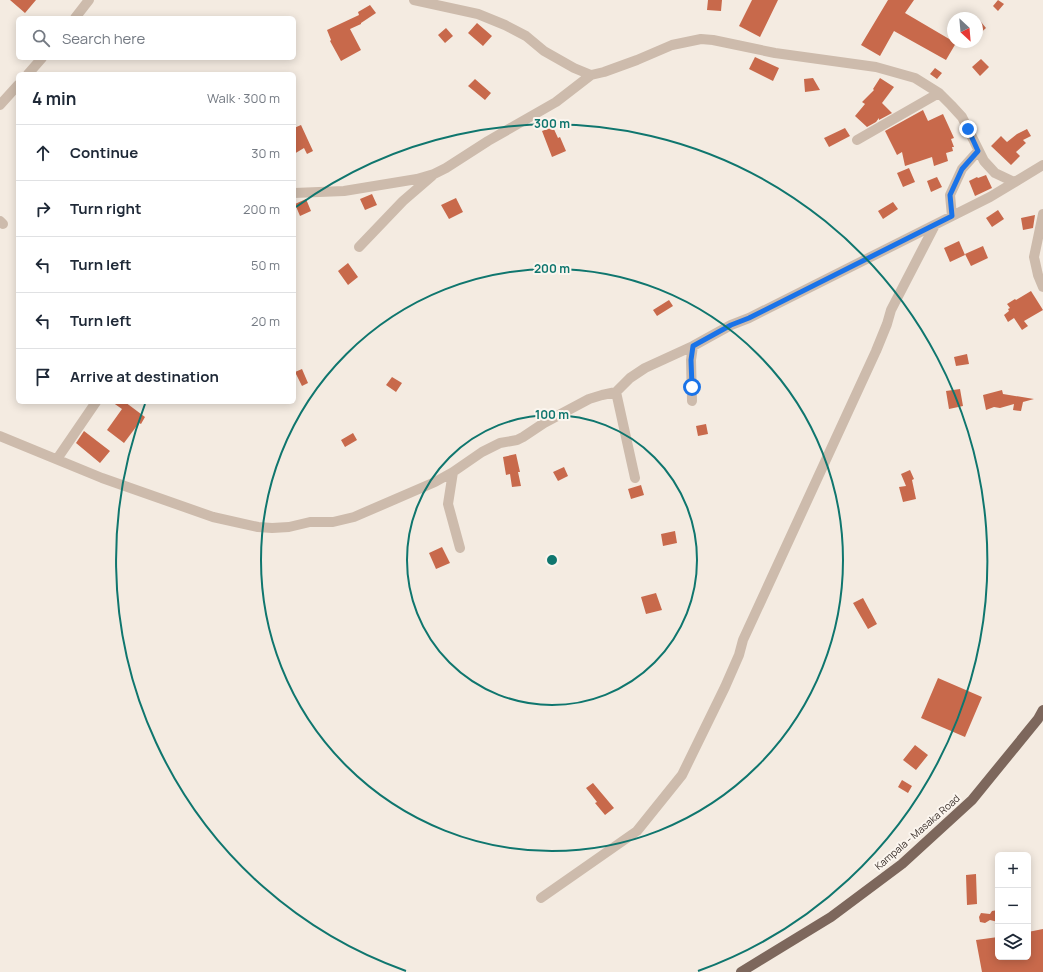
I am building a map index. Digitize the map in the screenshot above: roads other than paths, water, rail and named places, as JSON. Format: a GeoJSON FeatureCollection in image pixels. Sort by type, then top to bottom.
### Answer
{"type":"FeatureCollection","features":[{"type":"Feature","properties":{"kind":"main road","name":"Kampala - Masaka Road"},"geometry":{"type":"LineString","coordinates":[[741,972],[831,917],[902,864],[972,800],[1038,719],[1043,710]]}},
{"type":"Feature","properties":{"kind":"street"},"geometry":{"type":"LineString","coordinates":[[77,16],[89,0]]}},
{"type":"Feature","properties":{"kind":"street"},"geometry":{"type":"LineString","coordinates":[[414,0],[478,14],[505,25],[526,36],[544,51],[574,68],[591,75]]}},
{"type":"Feature","properties":{"kind":"street"},"geometry":{"type":"LineString","coordinates":[[296,192],[344,191],[417,179],[434,174],[556,102],[591,75],[637,60],[672,45],[701,39],[713,40],[775,53],[876,67],[915,78],[939,93],[962,118],[978,151],[984,161],[995,173],[1014,182]]}},
{"type":"Feature","properties":{"kind":"street"},"geometry":{"type":"LineString","coordinates":[[30,72],[40,60]]}},
{"type":"Feature","properties":{"kind":"street"},"geometry":{"type":"LineString","coordinates":[[0,105],[16,87]]}},
{"type":"Feature","properties":{"kind":"street"},"geometry":{"type":"LineString","coordinates":[[857,140],[939,93]]}},
{"type":"Feature","properties":{"kind":"street"},"geometry":{"type":"LineString","coordinates":[[952,216],[950,195],[962,169],[978,151]]}},
{"type":"Feature","properties":{"kind":"street"},"geometry":{"type":"LineString","coordinates":[[0,436],[102,478],[213,517],[258,527],[272,528],[289,527],[310,522],[332,522],[350,518],[435,482],[453,472],[482,452],[494,446],[523,437],[544,423],[589,399],[616,392],[630,378],[645,368],[693,346],[731,325],[749,318],[990,198],[1043,165]]}},
{"type":"Feature","properties":{"kind":"street"},"geometry":{"type":"LineString","coordinates":[[359,247],[403,201],[434,174]]}},
{"type":"Feature","properties":{"kind":"street"},"geometry":{"type":"LineString","coordinates":[[1043,214],[1034,257],[1038,275],[1043,287]]}},
{"type":"Feature","properties":{"kind":"street"},"geometry":{"type":"LineString","coordinates":[[541,898],[637,831],[682,775],[725,687],[743,640],[876,351],[891,310],[935,225]]}},
{"type":"Feature","properties":{"kind":"street"},"geometry":{"type":"LineString","coordinates":[[692,401],[691,360],[693,346]]}},
{"type":"Feature","properties":{"kind":"street"},"geometry":{"type":"LineString","coordinates":[[616,392],[635,478]]}},
{"type":"Feature","properties":{"kind":"street"},"geometry":{"type":"LineString","coordinates":[[57,459],[95,404]]}},
{"type":"Feature","properties":{"kind":"street"},"geometry":{"type":"LineString","coordinates":[[453,472],[448,504],[460,548]]}}]}
